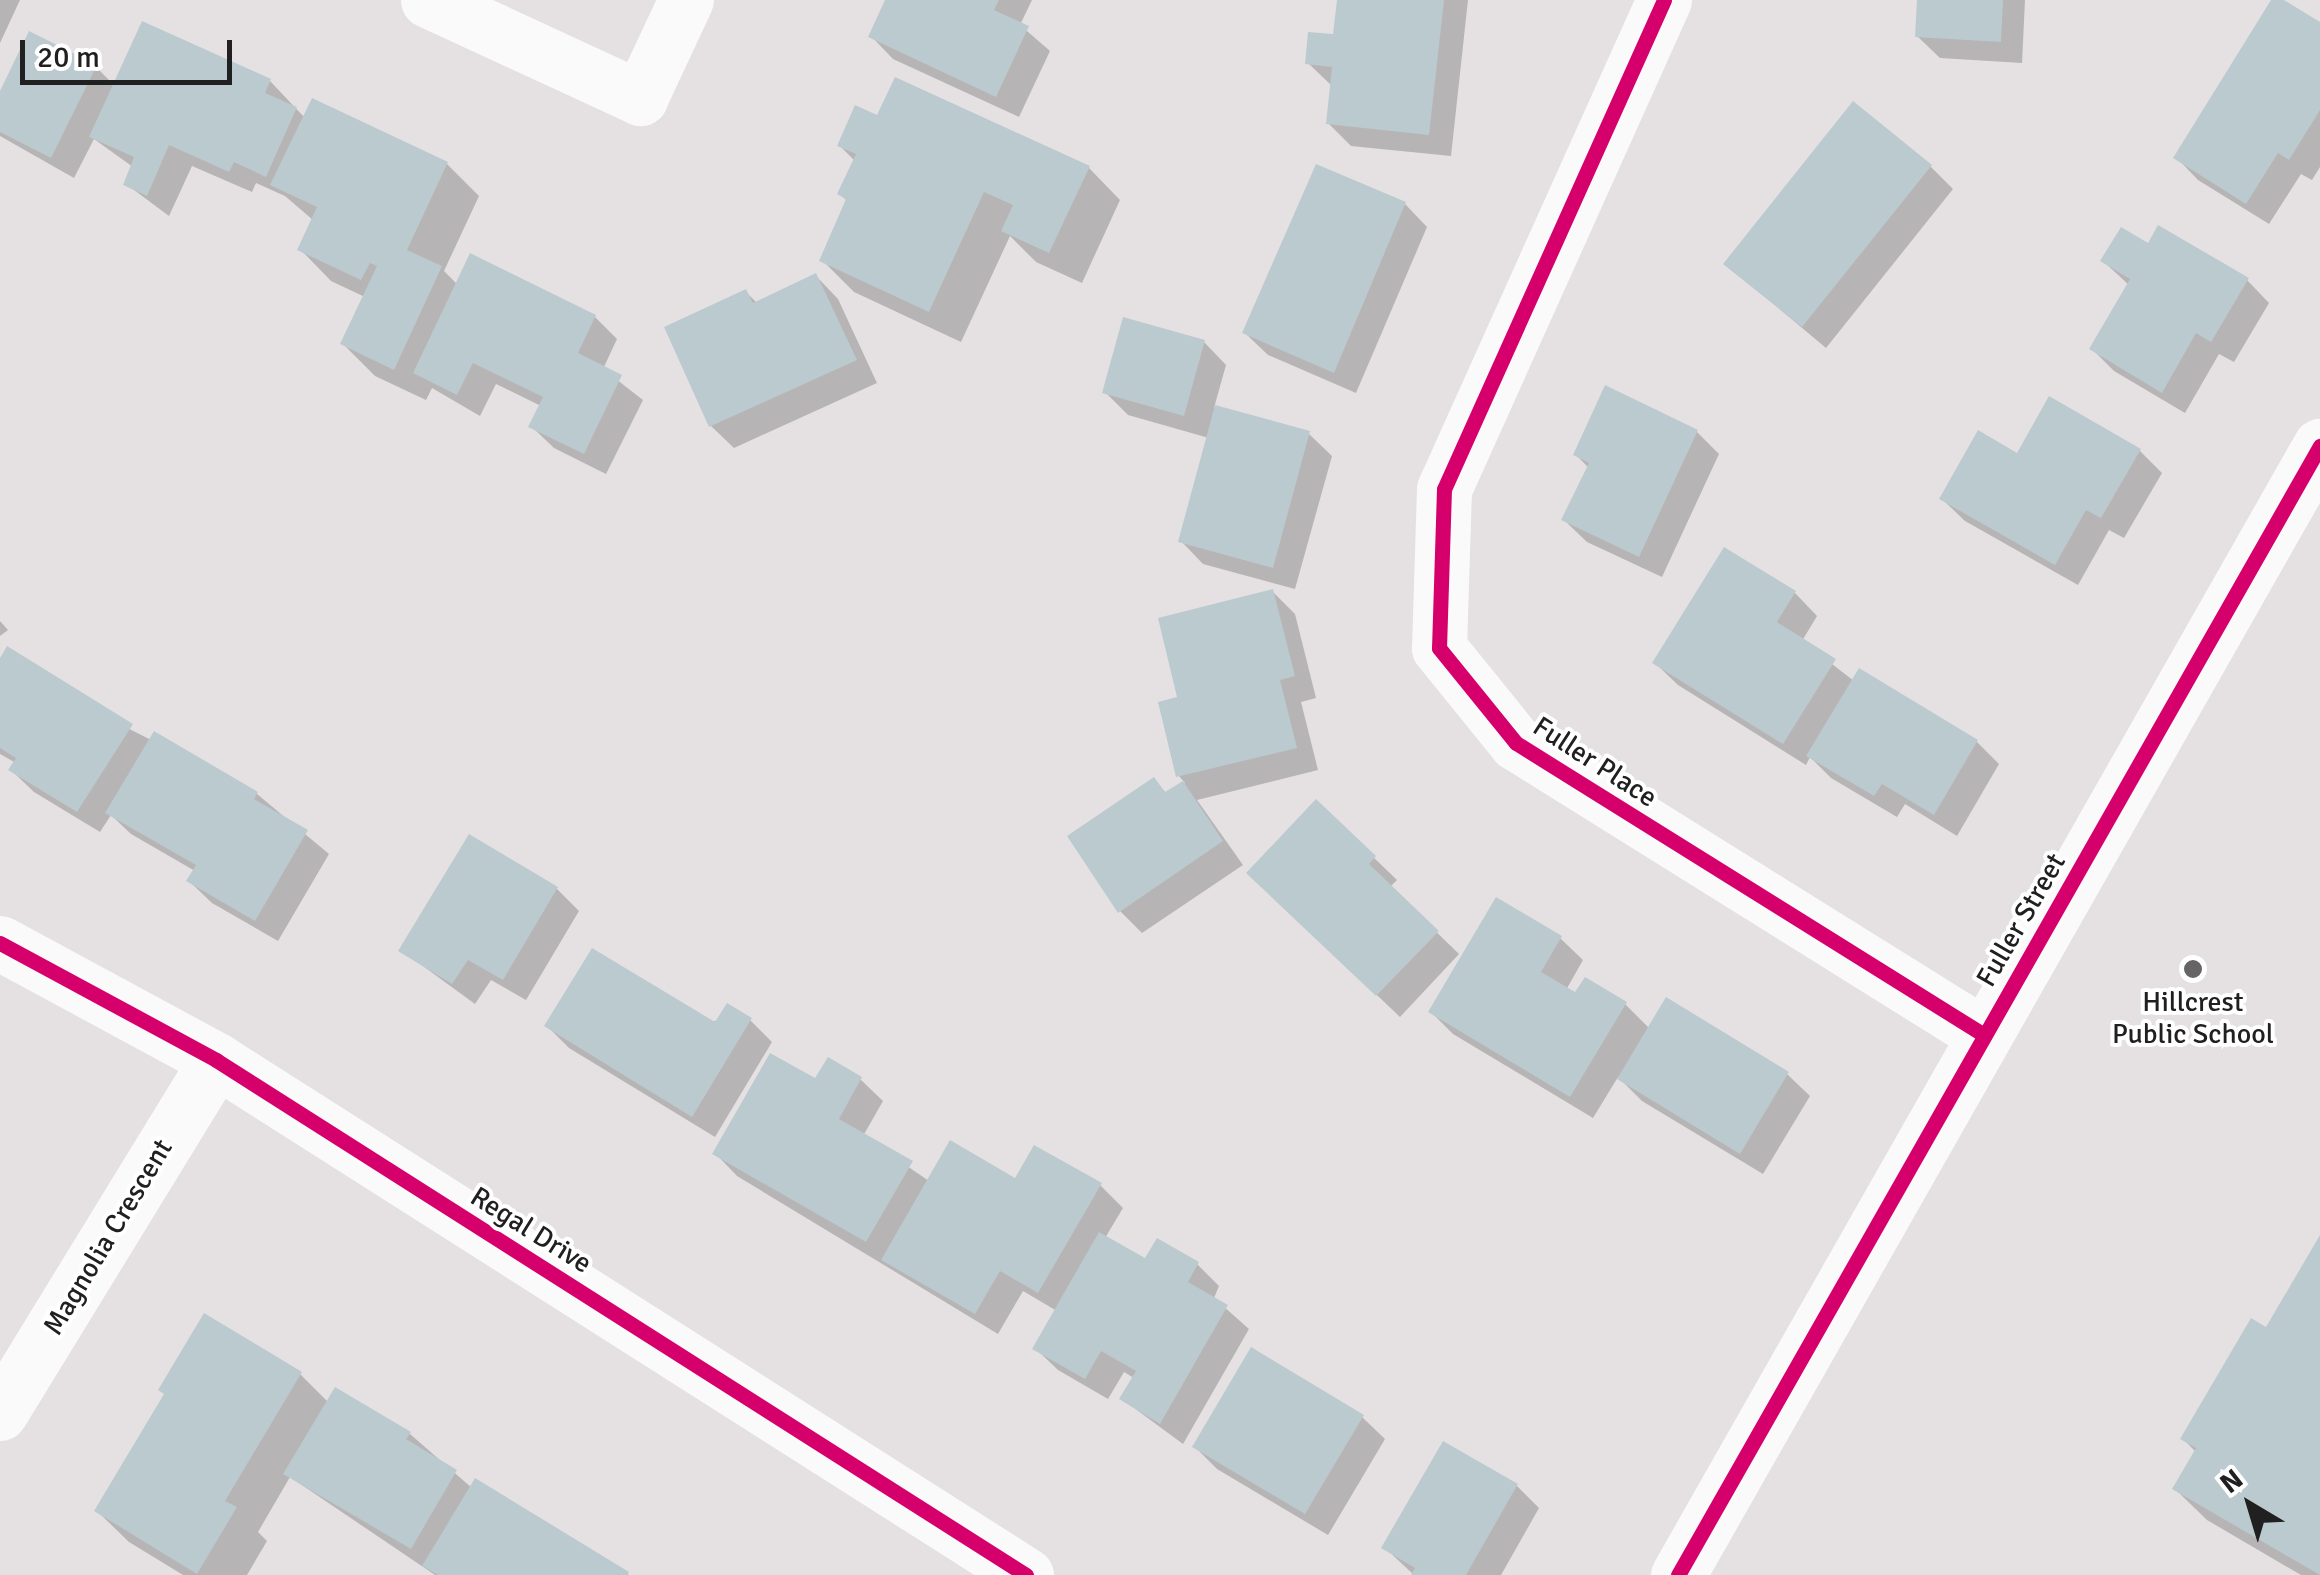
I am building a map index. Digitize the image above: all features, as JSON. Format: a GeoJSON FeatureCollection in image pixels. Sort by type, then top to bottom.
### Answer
{"type":"FeatureCollection","features":[{"type":"Feature","properties":{"kind":"street"},"geometry":{"type":"LineString","coordinates":[[428,0],[640,98],[686,0]]}},
{"type":"Feature","properties":{"kind":"street","name":"Fuller Place"},"geometry":{"type":"LineString","coordinates":[[1664,0],[1444,489],[1439,648],[1516,743],[1984,1035]]}},
{"type":"Feature","properties":{"kind":"street","name":"Fuller Street"},"geometry":{"type":"LineString","coordinates":[[1678,1575],[2320,446]]}},
{"type":"Feature","properties":{"kind":"street","name":"Regal Drive"},"geometry":{"type":"LineString","coordinates":[[0,943],[216,1060],[1026,1575]]}},
{"type":"Feature","properties":{"kind":"street","name":"Magnolia Crescent"},"geometry":{"type":"LineString","coordinates":[[0,1413],[216,1060]]}},
{"type":"Feature","properties":{"kind":"building"},"geometry":{"type":"Polygon","coordinates":[[[885,0],[999,0],[994,10],[1029,26],[996,97],[868,37],[885,0]]]}},
{"type":"Feature","properties":{"kind":"building"},"geometry":{"type":"Polygon","coordinates":[[[1337,0],[1444,0],[1429,135],[1326,124],[1332,67],[1305,64],[1308,32],[1333,34],[1337,0]]]}},
{"type":"Feature","properties":{"kind":"building"},"geometry":{"type":"Polygon","coordinates":[[[1917,0],[2003,0],[2001,42],[1915,37],[1917,0]]]}},
{"type":"Feature","properties":{"kind":"building"},"geometry":{"type":"Polygon","coordinates":[[[2271,0],[2284,0],[2320,22],[2320,110],[2289,160],[2278,153],[2246,204],[2173,158],[2271,0]]]}},
{"type":"Feature","properties":{"kind":"building"},"geometry":{"type":"Polygon","coordinates":[[[142,21],[271,79],[265,93],[297,107],[266,177],[234,162],[229,172],[169,145],[147,196],[123,185],[134,157],[89,137],[142,21]]]}},
{"type":"Feature","properties":{"kind":"building"},"geometry":{"type":"Polygon","coordinates":[[[29,31],[97,65],[51,158],[0,132],[0,91],[29,31]]]}},
{"type":"Feature","properties":{"kind":"building"},"geometry":{"type":"Polygon","coordinates":[[[895,77],[1090,166],[1049,253],[1001,231],[1013,205],[984,192],[929,312],[819,261],[846,199],[837,194],[856,154],[837,146],[855,105],[877,115],[895,77]]]}},
{"type":"Feature","properties":{"kind":"building"},"geometry":{"type":"Polygon","coordinates":[[[312,98],[448,162],[407,250],[442,266],[394,370],[340,344],[377,266],[370,263],[361,280],[297,250],[317,207],[270,185],[312,98]]]}},
{"type":"Feature","properties":{"kind":"building"},"geometry":{"type":"Polygon","coordinates":[[[1853,101],[1932,165],[1802,327],[1723,264],[1853,101]]]}},
{"type":"Feature","properties":{"kind":"building"},"geometry":{"type":"Polygon","coordinates":[[[1316,164],[1406,202],[1334,373],[1242,333],[1316,164]]]}},
{"type":"Feature","properties":{"kind":"building"},"geometry":{"type":"Polygon","coordinates":[[[2158,225],[2249,278],[2211,342],[2196,333],[2162,393],[2089,349],[2130,279],[2100,261],[2121,227],[2148,243],[2158,225]]]}},
{"type":"Feature","properties":{"kind":"building"},"geometry":{"type":"Polygon","coordinates":[[[470,253],[596,315],[578,353],[622,375],[584,454],[528,427],[543,397],[473,363],[457,395],[413,373],[470,253]]]}},
{"type":"Feature","properties":{"kind":"building"},"geometry":{"type":"Polygon","coordinates":[[[816,273],[857,360],[709,427],[664,327],[746,289],[753,303],[816,273]]]}},
{"type":"Feature","properties":{"kind":"building"},"geometry":{"type":"Polygon","coordinates":[[[1123,317],[1205,340],[1184,416],[1102,393],[1123,317]]]}},
{"type":"Feature","properties":{"kind":"building"},"geometry":{"type":"Polygon","coordinates":[[[1605,385],[1698,430],[1639,557],[1561,520],[1589,463],[1573,455],[1605,385]]]}},
{"type":"Feature","properties":{"kind":"building"},"geometry":{"type":"Polygon","coordinates":[[[2049,396],[2141,449],[2101,518],[2086,510],[2055,565],[1939,499],[1978,430],[2017,453],[2049,396]]]}},
{"type":"Feature","properties":{"kind":"building"},"geometry":{"type":"Polygon","coordinates":[[[1215,405],[1310,431],[1273,568],[1178,542],[1215,405]]]}},
{"type":"Feature","properties":{"kind":"building"},"geometry":{"type":"Polygon","coordinates":[[[1724,547],[1796,591],[1777,622],[1836,659],[1783,744],[1652,663],[1724,547]]]}},
{"type":"Feature","properties":{"kind":"building"},"geometry":{"type":"Polygon","coordinates":[[[1273,589],[1295,676],[1280,680],[1297,748],[1176,777],[1158,702],[1177,697],[1158,618],[1273,589]]]}},
{"type":"Feature","properties":{"kind":"building"},"geometry":{"type":"Polygon","coordinates":[[[7,646],[133,724],[77,812],[8,770],[16,758],[0,748],[0,658],[7,646]]]}},
{"type":"Feature","properties":{"kind":"building"},"geometry":{"type":"Polygon","coordinates":[[[1859,668],[1978,740],[1934,815],[1882,784],[1874,796],[1806,756],[1859,668]]]}},
{"type":"Feature","properties":{"kind":"building"},"geometry":{"type":"Polygon","coordinates":[[[154,731],[258,792],[254,799],[308,830],[255,921],[186,881],[196,865],[105,813],[154,731]]]}},
{"type":"Feature","properties":{"kind":"building"},"geometry":{"type":"Polygon","coordinates":[[[1154,777],[1165,792],[1183,781],[1223,841],[1118,913],[1067,836],[1154,777]]]}},
{"type":"Feature","properties":{"kind":"building"},"geometry":{"type":"Polygon","coordinates":[[[1316,799],[1376,856],[1369,864],[1439,931],[1376,996],[1246,873],[1316,799]]]}},
{"type":"Feature","properties":{"kind":"building"},"geometry":{"type":"Polygon","coordinates":[[[469,834],[558,887],[503,980],[468,960],[452,984],[398,951],[469,834]]]}},
{"type":"Feature","properties":{"kind":"building"},"geometry":{"type":"Polygon","coordinates":[[[1496,897],[1562,936],[1541,972],[1575,992],[1585,977],[1627,1002],[1570,1097],[1428,1012],[1496,897]]]}},
{"type":"Feature","properties":{"kind":"building"},"geometry":{"type":"Polygon","coordinates":[[[592,948],[715,1022],[727,1003],[752,1018],[692,1117],[544,1026],[592,948]]]}},
{"type":"Feature","properties":{"kind":"building"},"geometry":{"type":"Polygon","coordinates":[[[1666,997],[1789,1072],[1740,1154],[1617,1079],[1666,997]]]}},
{"type":"Feature","properties":{"kind":"building"},"geometry":{"type":"Polygon","coordinates":[[[770,1053],[815,1078],[828,1057],[862,1077],[839,1119],[913,1161],[866,1242],[712,1154],[770,1053]]]}},
{"type":"Feature","properties":{"kind":"building"},"geometry":{"type":"Polygon","coordinates":[[[950,1140],[1015,1178],[1034,1145],[1102,1183],[1038,1293],[1000,1271],[975,1314],[881,1260],[950,1140]]]}},
{"type":"Feature","properties":{"kind":"building"},"geometry":{"type":"Polygon","coordinates":[[[1099,1232],[1145,1258],[1157,1238],[1199,1262],[1188,1282],[1228,1305],[1160,1424],[1119,1399],[1136,1371],[1101,1351],[1085,1379],[1032,1349],[1099,1232]]]}},
{"type":"Feature","properties":{"kind":"building"},"geometry":{"type":"Polygon","coordinates":[[[2320,1235],[2320,1575],[2172,1489],[2196,1448],[2180,1439],[2251,1318],[2266,1327],[2320,1235]]]}},
{"type":"Feature","properties":{"kind":"building"},"geometry":{"type":"Polygon","coordinates":[[[204,1313],[302,1372],[225,1501],[237,1507],[197,1574],[94,1511],[164,1394],[158,1390],[204,1313]]]}},
{"type":"Feature","properties":{"kind":"building"},"geometry":{"type":"Polygon","coordinates":[[[1251,1347],[1364,1415],[1305,1514],[1192,1447],[1251,1347]]]}},
{"type":"Feature","properties":{"kind":"building"},"geometry":{"type":"Polygon","coordinates":[[[335,1387],[411,1432],[406,1439],[457,1470],[411,1549],[283,1474],[335,1387]]]}},
{"type":"Feature","properties":{"kind":"building"},"geometry":{"type":"Polygon","coordinates":[[[1443,1441],[1518,1484],[1466,1575],[1411,1575],[1415,1568],[1381,1548],[1443,1441]]]}},
{"type":"Feature","properties":{"kind":"building"},"geometry":{"type":"Polygon","coordinates":[[[475,1478],[629,1572],[438,1575],[422,1566],[475,1478]]]}},
{"type":"Feature","properties":{"kind":"cycle path"},"geometry":{"type":"LineString","coordinates":[[1664,0],[1444,489],[1439,648],[1516,743],[1984,1035]]}},
{"type":"Feature","properties":{"kind":"cycle path"},"geometry":{"type":"LineString","coordinates":[[1678,1575],[2320,446]]}},
{"type":"Feature","properties":{"kind":"cycle path"},"geometry":{"type":"LineString","coordinates":[[0,943],[216,1060],[1026,1575]]}},
{"type":"Feature","properties":{"kind":"place","name":"Hillcrest Public School"},"geometry":{"type":"Point","coordinates":[2193,969]}}]}
